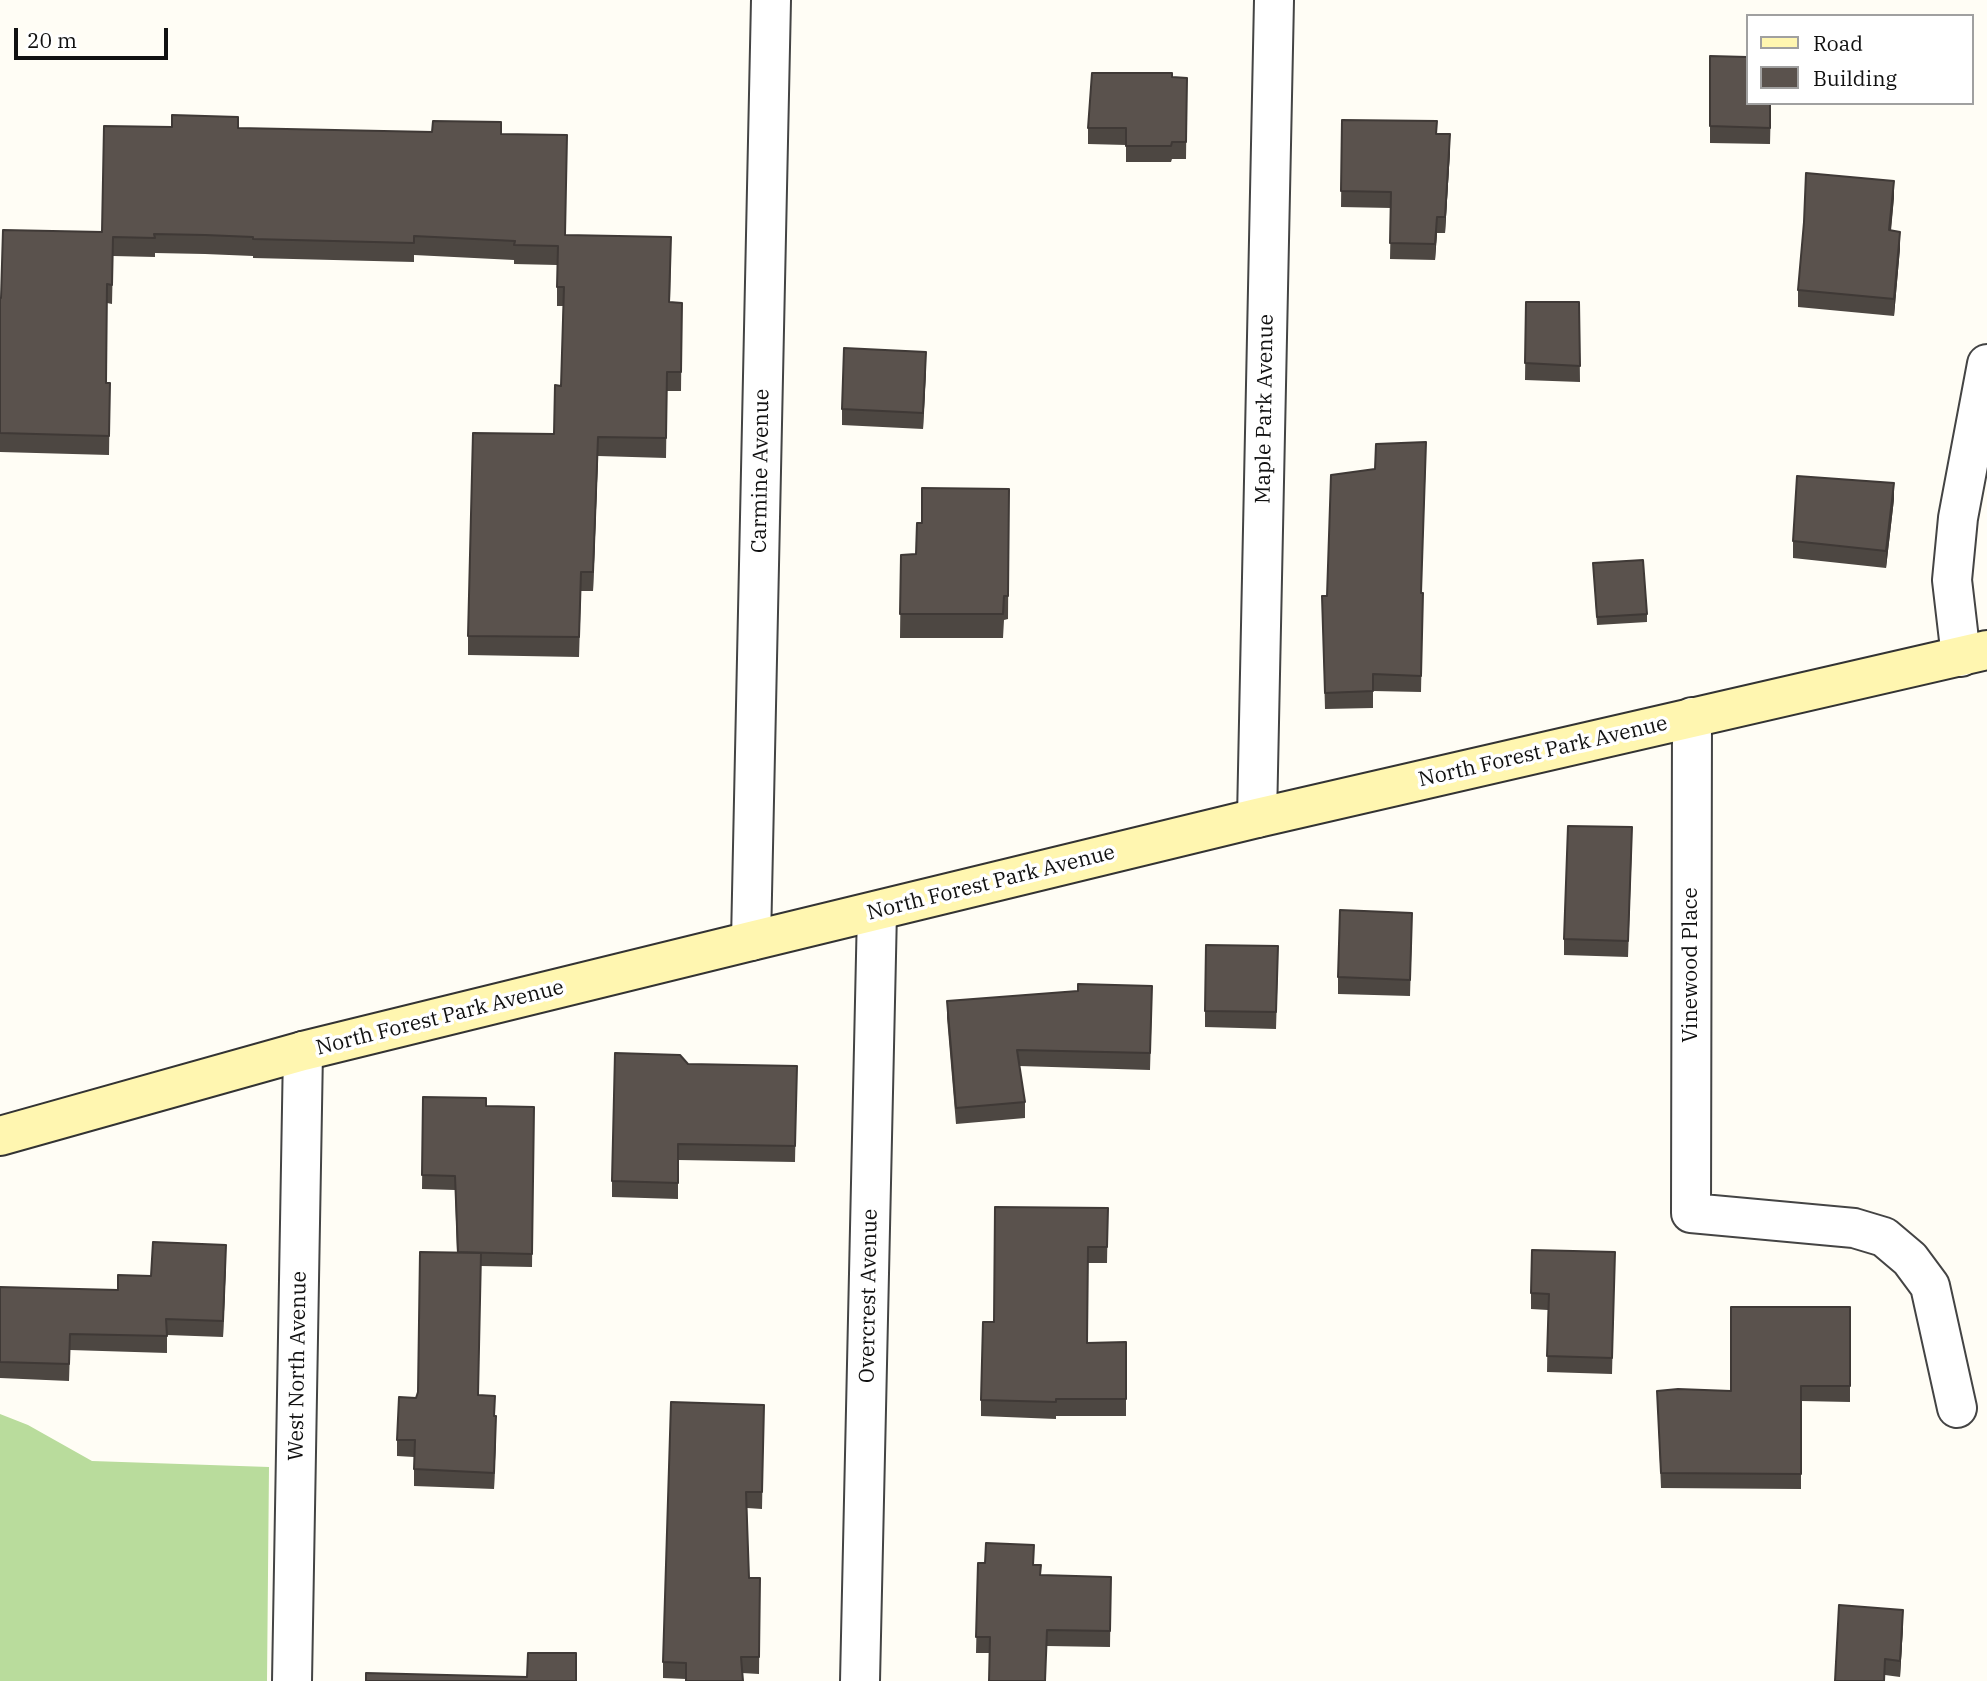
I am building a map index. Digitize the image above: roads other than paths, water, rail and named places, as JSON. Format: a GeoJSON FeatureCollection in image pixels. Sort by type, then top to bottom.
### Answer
{"type":"FeatureCollection","features":[{"type":"Feature","properties":{"kind":"main road","name":"North Forest Park Avenue"},"geometry":{"type":"LineString","coordinates":[[0,1136],[303,1052],[1256,818],[1974,653]]}},
{"type":"Feature","properties":{"kind":"street","name":"Carmine Avenue"},"geometry":{"type":"LineString","coordinates":[[751,942],[771,0]]}},
{"type":"Feature","properties":{"kind":"street","name":"Maple Park Avenue"},"geometry":{"type":"LineString","coordinates":[[1256,818],[1274,0]]}},
{"type":"Feature","properties":{"kind":"street"},"geometry":{"type":"LineString","coordinates":[[1974,653],[1952,580],[1958,518],[1987,364]]}},
{"type":"Feature","properties":{"kind":"street","name":"Vinewood Place"},"geometry":{"type":"LineString","coordinates":[[1692,717],[1690,1213],[1854,1228],[1884,1237],[1910,1259],[1930,1286],[1957,1408]]}},
{"type":"Feature","properties":{"kind":"street","name":"Overcrest Avenue"},"geometry":{"type":"LineString","coordinates":[[860,1681],[877,911]]}},
{"type":"Feature","properties":{"kind":"street","name":"West North Avenue"},"geometry":{"type":"LineString","coordinates":[[292,1681],[303,1052]]}}]}
